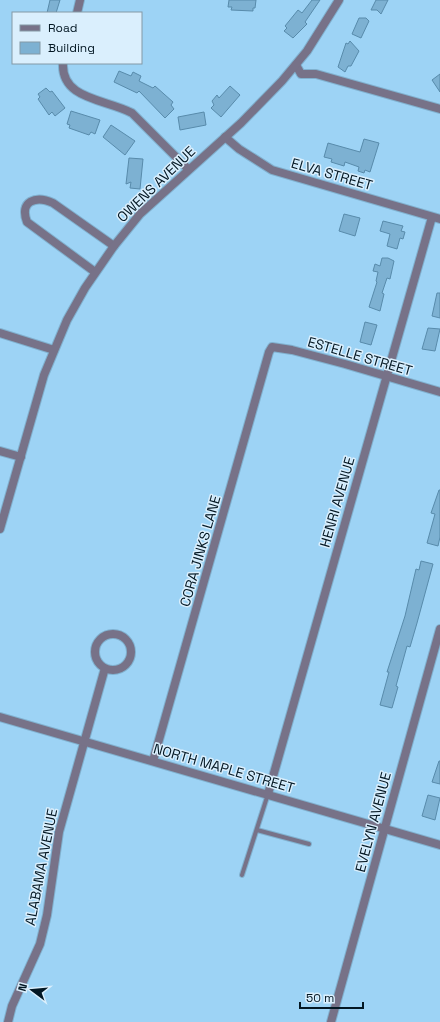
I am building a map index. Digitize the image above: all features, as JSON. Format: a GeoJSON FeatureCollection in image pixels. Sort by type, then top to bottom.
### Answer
{"type":"FeatureCollection","features":[{"type":"Feature","properties":{"kind":"street"},"geometry":{"type":"LineString","coordinates":[[77,12],[80,0]]}},
{"type":"Feature","properties":{"kind":"street","name":"OWENS AVENUE"},"geometry":{"type":"LineString","coordinates":[[0,529],[44,375],[67,320],[95,272],[140,214],[188,169],[241,123],[296,66],[320,32],[339,0]]}},
{"type":"Feature","properties":{"kind":"street"},"geometry":{"type":"LineString","coordinates":[[63,64],[62,74],[69,87],[87,97],[122,108],[132,113],[188,169]]}},
{"type":"Feature","properties":{"kind":"street"},"geometry":{"type":"LineString","coordinates":[[296,66],[301,74],[316,74],[440,109]]}},
{"type":"Feature","properties":{"kind":"street","name":"ELVA STREET"},"geometry":{"type":"LineString","coordinates":[[225,136],[238,149],[272,170],[436,218]]}},
{"type":"Feature","properties":{"kind":"street"},"geometry":{"type":"LineString","coordinates":[[95,272],[27,222],[24,214],[27,206],[33,200],[43,198],[114,246]]}},
{"type":"Feature","properties":{"kind":"street","name":"HENRI AVENUE"},"geometry":{"type":"LineString","coordinates":[[268,794],[386,376],[436,218]]}},
{"type":"Feature","properties":{"kind":"street"},"geometry":{"type":"LineString","coordinates":[[0,333],[54,350]]}},
{"type":"Feature","properties":{"kind":"street","name":"ESTELLE STREET"},"geometry":{"type":"LineString","coordinates":[[272,347],[292,350],[440,392]]}},
{"type":"Feature","properties":{"kind":"street","name":"CORA JINKS LANE"},"geometry":{"type":"LineString","coordinates":[[153,761],[269,352],[272,347]]}},
{"type":"Feature","properties":{"kind":"street"},"geometry":{"type":"LineString","coordinates":[[0,451],[21,457]]}},
{"type":"Feature","properties":{"kind":"street","name":"EVELYN AVENUE"},"geometry":{"type":"LineString","coordinates":[[331,1022],[440,629]]}},
{"type":"Feature","properties":{"kind":"street"},"geometry":{"type":"LineString","coordinates":[[118,635],[123,637],[127,641],[131,653],[127,664],[116,670],[105,668],[100,664],[96,654],[98,643],[106,636],[118,635]]}},
{"type":"Feature","properties":{"kind":"street","name":"ALABAMA AVENUE"},"geometry":{"type":"LineString","coordinates":[[8,1022],[12,1006],[40,944],[47,915],[59,832],[105,668]]}},
{"type":"Feature","properties":{"kind":"street","name":"NORTH MAPLE STREET"},"geometry":{"type":"LineString","coordinates":[[0,717],[440,845]]}},
{"type":"Feature","properties":{"kind":"lane"},"geometry":{"type":"LineString","coordinates":[[242,875],[268,794]]}},
{"type":"Feature","properties":{"kind":"lane"},"geometry":{"type":"LineString","coordinates":[[257,830],[309,844]]}},
{"type":"Feature","properties":{"kind":"building"},"geometry":{"type":"Polygon","coordinates":[[[50,0],[60,0],[56,12],[47,12],[50,0]]]}},
{"type":"Feature","properties":{"kind":"building"},"geometry":{"type":"Polygon","coordinates":[[[229,0],[256,0],[255,8],[253,8],[253,11],[231,10],[232,7],[228,7],[229,0]]]}},
{"type":"Feature","properties":{"kind":"building"},"geometry":{"type":"Polygon","coordinates":[[[312,0],[320,0],[305,22],[307,24],[293,38],[284,31],[287,28],[285,26],[298,10],[302,13],[312,0]]]}},
{"type":"Feature","properties":{"kind":"building"},"geometry":{"type":"Polygon","coordinates":[[[376,0],[388,0],[381,14],[377,10],[371,10],[376,0]]]}},
{"type":"Feature","properties":{"kind":"building"},"geometry":{"type":"Polygon","coordinates":[[[359,18],[366,18],[369,21],[361,38],[352,34],[359,18]]]}},
{"type":"Feature","properties":{"kind":"building"},"geometry":{"type":"Polygon","coordinates":[[[350,41],[359,51],[351,66],[348,66],[345,72],[338,67],[346,43],[348,44],[350,41]]]}},
{"type":"Feature","properties":{"kind":"building"},"geometry":{"type":"Polygon","coordinates":[[[119,71],[131,76],[133,72],[141,76],[139,81],[153,88],[155,86],[173,102],[171,105],[174,109],[165,118],[139,91],[137,93],[114,82],[119,71]]]}},
{"type":"Feature","properties":{"kind":"building"},"geometry":{"type":"Polygon","coordinates":[[[440,74],[440,92],[432,80],[440,74]]]}},
{"type":"Feature","properties":{"kind":"building"},"geometry":{"type":"Polygon","coordinates":[[[230,86],[240,95],[221,117],[211,108],[214,105],[212,101],[217,95],[219,98],[230,86]]]}},
{"type":"Feature","properties":{"kind":"building"},"geometry":{"type":"Polygon","coordinates":[[[46,88],[50,92],[52,91],[65,108],[55,116],[52,112],[49,115],[38,99],[40,97],[38,94],[46,88]]]}},
{"type":"Feature","properties":{"kind":"building"},"geometry":{"type":"Polygon","coordinates":[[[71,111],[100,120],[95,134],[91,132],[89,135],[69,128],[70,125],[67,124],[71,111]]]}},
{"type":"Feature","properties":{"kind":"building"},"geometry":{"type":"Polygon","coordinates":[[[204,112],[206,125],[180,130],[178,117],[204,112]]]}},
{"type":"Feature","properties":{"kind":"building"},"geometry":{"type":"Polygon","coordinates":[[[111,125],[135,141],[125,155],[103,137],[111,125]]]}},
{"type":"Feature","properties":{"kind":"building"},"geometry":{"type":"Polygon","coordinates":[[[364,139],[379,143],[370,172],[365,170],[364,173],[358,171],[359,167],[345,162],[344,166],[331,162],[332,159],[324,157],[328,143],[360,152],[364,139]]]}},
{"type":"Feature","properties":{"kind":"building"},"geometry":{"type":"Polygon","coordinates":[[[129,158],[143,159],[140,189],[130,188],[131,182],[126,184],[129,158]]]}},
{"type":"Feature","properties":{"kind":"building"},"geometry":{"type":"Polygon","coordinates":[[[344,214],[360,218],[355,236],[339,231],[344,214]]]}},
{"type":"Feature","properties":{"kind":"building"},"geometry":{"type":"Polygon","coordinates":[[[383,221],[403,226],[401,231],[405,232],[403,239],[400,238],[397,249],[387,246],[390,234],[380,231],[383,221]]]}},
{"type":"Feature","properties":{"kind":"building"},"geometry":{"type":"Polygon","coordinates":[[[382,258],[388,258],[394,261],[390,279],[387,278],[382,293],[384,294],[380,311],[369,307],[377,282],[378,272],[373,271],[375,264],[380,266],[382,258]]]}},
{"type":"Feature","properties":{"kind":"building"},"geometry":{"type":"Polygon","coordinates":[[[437,293],[440,293],[440,318],[432,316],[437,293]]]}},
{"type":"Feature","properties":{"kind":"building"},"geometry":{"type":"Polygon","coordinates":[[[365,322],[377,325],[371,345],[360,342],[365,322]]]}},
{"type":"Feature","properties":{"kind":"building"},"geometry":{"type":"Polygon","coordinates":[[[428,328],[440,329],[435,351],[422,349],[428,328]]]}},
{"type":"Feature","properties":{"kind":"building"},"geometry":{"type":"Polygon","coordinates":[[[439,490],[440,537],[438,546],[427,543],[435,514],[431,513],[439,490]]]}},
{"type":"Feature","properties":{"kind":"building"},"geometry":{"type":"Polygon","coordinates":[[[421,561],[433,564],[410,647],[407,646],[396,686],[398,687],[392,708],[380,705],[389,672],[387,672],[405,616],[416,569],[419,570],[421,561]]]}},
{"type":"Feature","properties":{"kind":"building"},"geometry":{"type":"Polygon","coordinates":[[[440,761],[440,784],[432,782],[440,761]]]}},
{"type":"Feature","properties":{"kind":"building"},"geometry":{"type":"Polygon","coordinates":[[[428,795],[440,798],[435,820],[422,816],[428,795]]]}}]}
